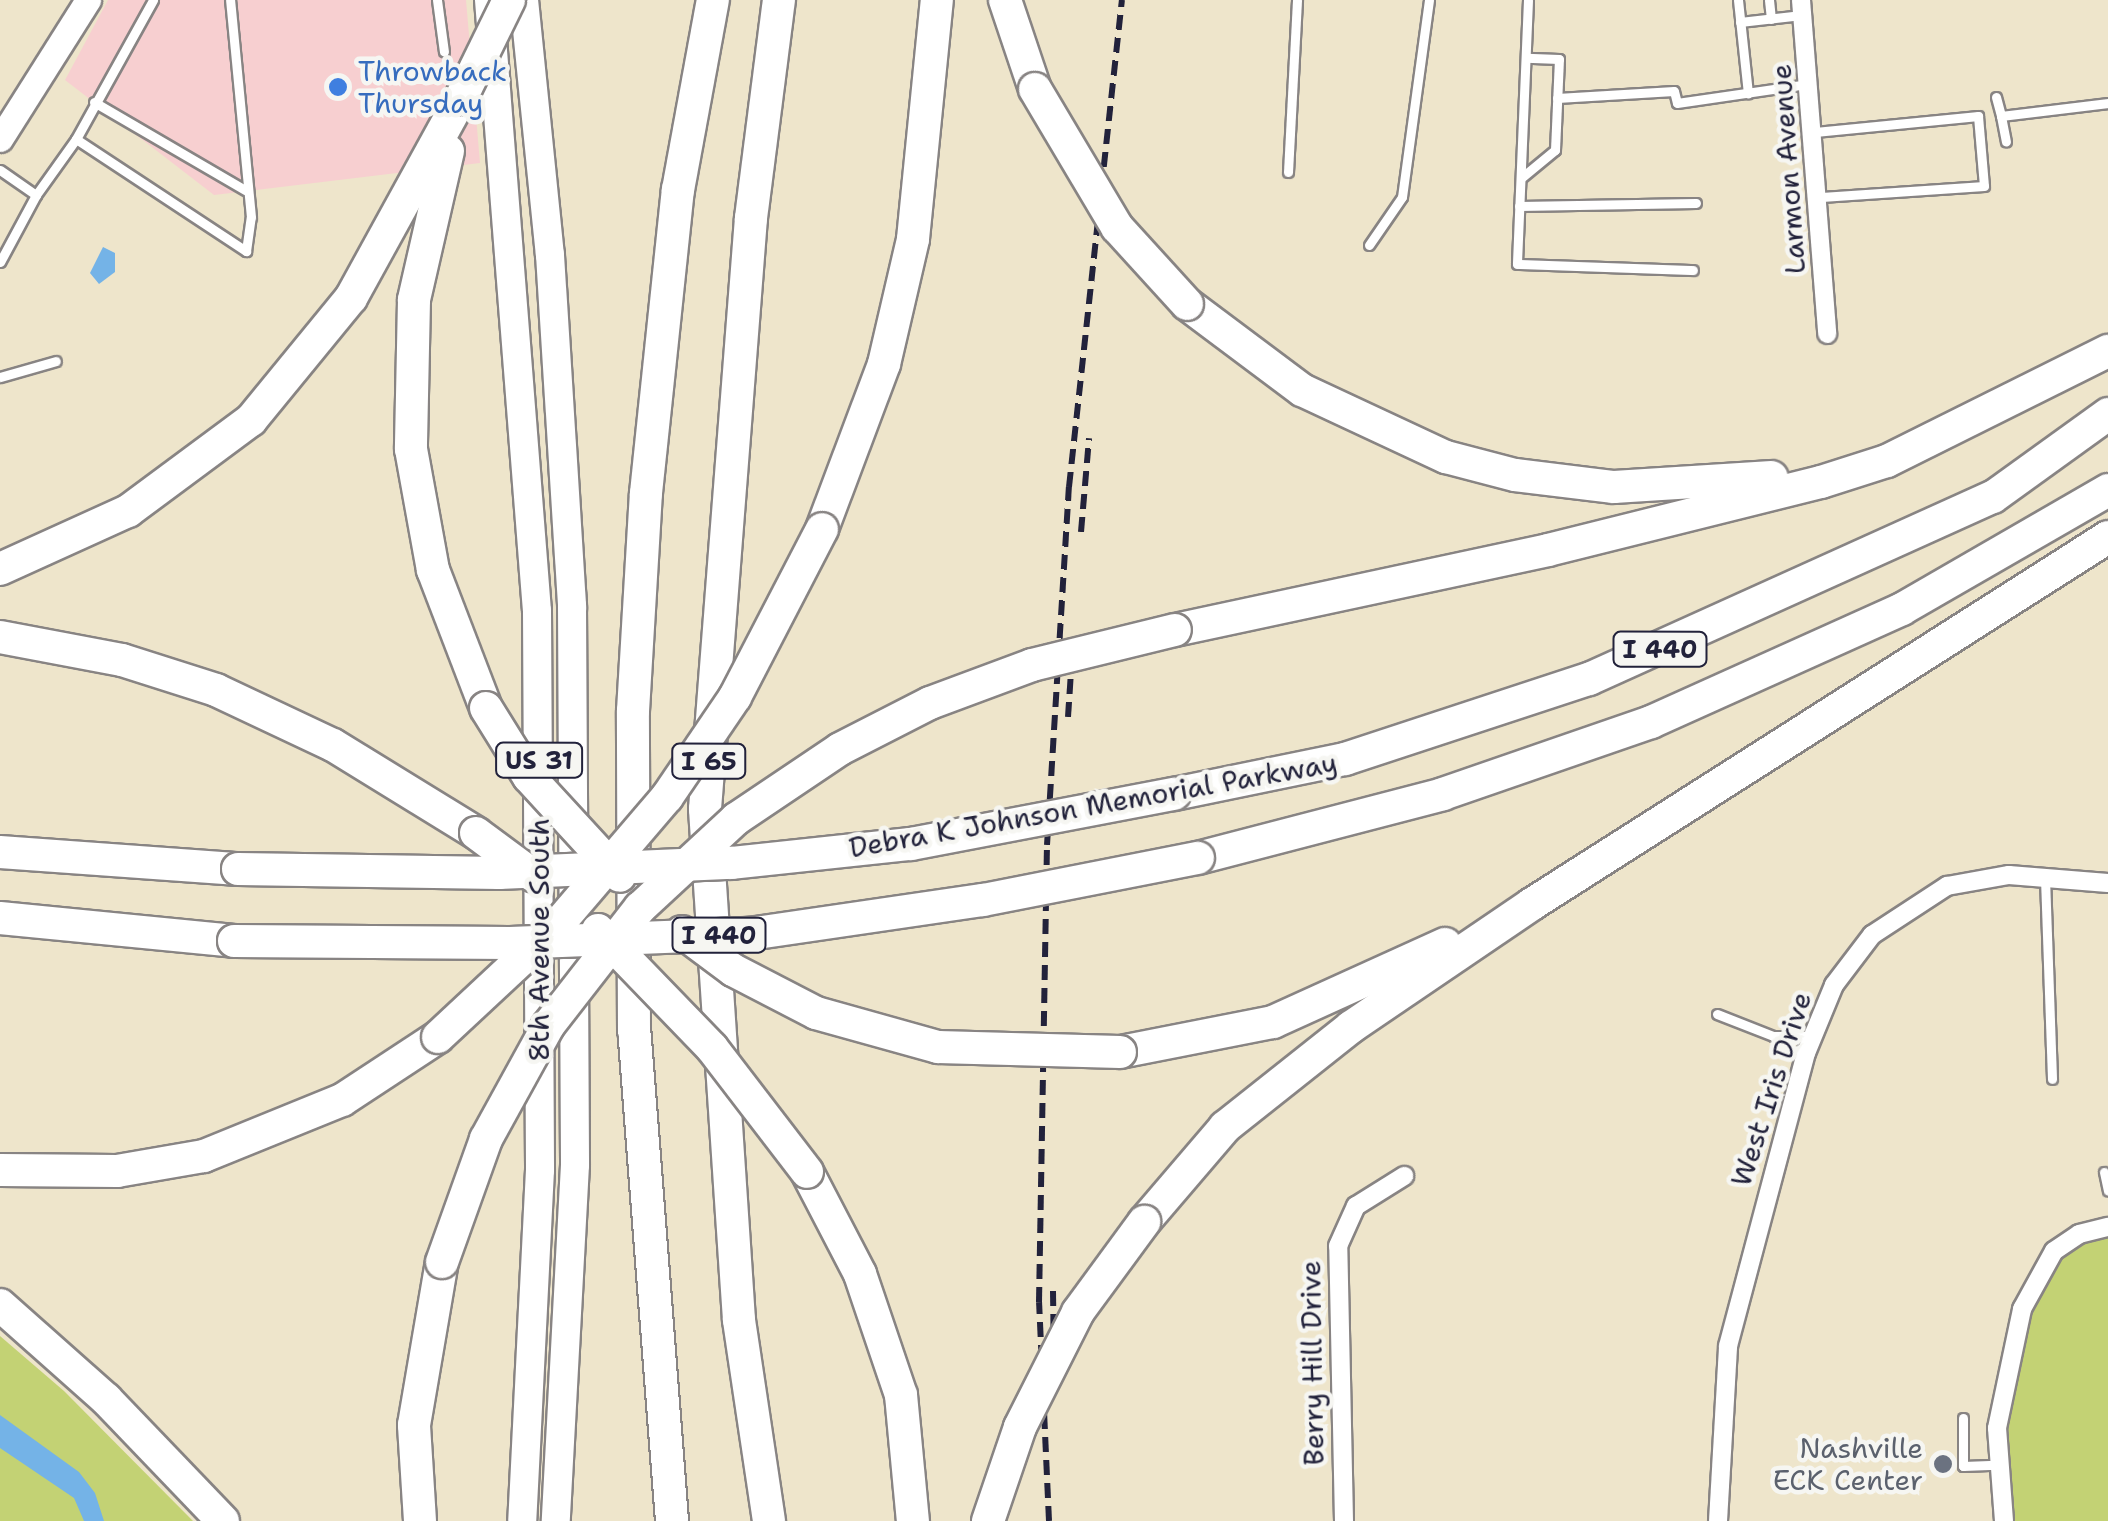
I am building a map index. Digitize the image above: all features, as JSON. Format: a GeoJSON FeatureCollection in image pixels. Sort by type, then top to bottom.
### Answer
{"type":"FeatureCollection","features":[{"type":"Feature","properties":{"kind":"highway"},"geometry":{"type":"LineString","coordinates":[[0,569],[128,511],[261,410],[352,298],[461,98],[509,0]]}},
{"type":"Feature","properties":{"kind":"highway","name":"I 65"},"geometry":{"type":"LineString","coordinates":[[672,1521],[634,1030],[633,711],[646,493],[678,190],[713,0]]}},
{"type":"Feature","properties":{"kind":"highway","name":"I 65"},"geometry":{"type":"LineString","coordinates":[[769,1521],[739,1320],[705,809],[751,218],[780,0]]}},
{"type":"Feature","properties":{"kind":"highway"},"geometry":{"type":"LineString","coordinates":[[0,1170],[117,1170],[220,1152],[342,1100],[438,1037],[554,928],[667,797],[757,660],[822,529],[884,364],[913,239],[938,0]]}},
{"type":"Feature","properties":{"kind":"highway"},"geometry":{"type":"LineString","coordinates":[[1006,0],[1035,88],[1117,228],[1187,304],[1260,363],[1334,408],[1425,449],[1515,475],[1614,488],[1705,486],[1908,446]]}},
{"type":"Feature","properties":{"kind":"highway"},"geometry":{"type":"LineString","coordinates":[[461,98],[418,270],[409,418],[433,570],[486,708],[529,777],[660,916],[733,970],[816,1013],[938,1047],[1120,1052],[1273,1022],[1532,904]]}},
{"type":"Feature","properties":{"kind":"highway"},"geometry":{"type":"LineString","coordinates":[[420,1521],[414,1425],[442,1262],[486,1139],[548,1026],[640,908],[724,830],[828,756],[930,703],[1032,664],[1718,510],[1856,471],[2000,408],[2108,351]]}},
{"type":"Feature","properties":{"kind":"highway","name":"Debra K Johnson Memorial Parkway"},"geometry":{"type":"LineString","coordinates":[[0,852],[238,869],[464,874],[732,863],[912,844],[1174,794],[1345,758],[1589,679],[1993,497],[2108,414]]}},
{"type":"Feature","properties":{"kind":"highway","name":"I 440"},"geometry":{"type":"LineString","coordinates":[[0,918],[234,941],[510,943],[749,934],[983,900],[1198,858],[1469,786],[1652,722],[1902,610],[2108,490]]}},
{"type":"Feature","properties":{"kind":"highway"},"geometry":{"type":"LineString","coordinates":[[988,1521],[1020,1427],[1078,1312],[1144,1222],[1225,1128],[1281,1078],[1532,904],[2108,537]]}},
{"type":"Feature","properties":{"kind":"highway"},"geometry":{"type":"LineString","coordinates":[[0,637],[122,660],[216,690],[347,753],[476,833],[558,895],[646,977],[712,1048],[807,1172],[860,1274],[901,1395],[912,1521]]}},
{"type":"Feature","properties":{"kind":"highway"},"geometry":{"type":"LineString","coordinates":[[0,1306],[94,1388],[223,1521]]}},
{"type":"Feature","properties":{"kind":"main road","name":"8th Avenue South"},"geometry":{"type":"LineString","coordinates":[[489,0],[537,611],[540,1170],[522,1521]]}},
{"type":"Feature","properties":{"kind":"main road","name":"8th Avenue South"},"geometry":{"type":"LineString","coordinates":[[524,0],[572,606],[575,1165],[556,1521]]}},
{"type":"Feature","properties":{"kind":"main road"},"geometry":{"type":"LineString","coordinates":[[530,48],[542,0]]}},
{"type":"Feature","properties":{"kind":"street"},"geometry":{"type":"LineString","coordinates":[[0,139],[84,2]]}},
{"type":"Feature","properties":{"kind":"street","name":"Larmon Avenue"},"geometry":{"type":"LineString","coordinates":[[1802,8],[1821,197],[1827,334]]}},
{"type":"Feature","properties":{"kind":"street","name":"West Iris Drive"},"geometry":{"type":"LineString","coordinates":[[1718,1521],[1728,1346],[1812,1036],[1852,957],[1904,908],[1966,881],[2045,875],[2108,883]]}},
{"type":"Feature","properties":{"kind":"street","name":"Berry Hill Drive"},"geometry":{"type":"LineString","coordinates":[[1344,1521],[1338,1246],[1356,1206],[1404,1176]]}},
{"type":"Feature","properties":{"kind":"street"},"geometry":{"type":"LineString","coordinates":[[2004,1521],[1996,1464],[2000,1401],[2032,1283],[2062,1244],[2108,1226]]}},
{"type":"Feature","properties":{"kind":"lane"},"geometry":{"type":"LineString","coordinates":[[0,262],[36,195],[76,138],[153,0]]}},
{"type":"Feature","properties":{"kind":"lane"},"geometry":{"type":"LineString","coordinates":[[76,138],[246,251],[251,216],[245,190],[230,0]]}},
{"type":"Feature","properties":{"kind":"lane"},"geometry":{"type":"LineString","coordinates":[[437,0],[444,52]]}},
{"type":"Feature","properties":{"kind":"lane"},"geometry":{"type":"LineString","coordinates":[[1288,172],[1298,0]]}},
{"type":"Feature","properties":{"kind":"lane"},"geometry":{"type":"LineString","coordinates":[[1369,246],[1402,197],[1429,0]]}},
{"type":"Feature","properties":{"kind":"lane"},"geometry":{"type":"LineString","coordinates":[[1528,0],[1517,264],[1693,270]]}},
{"type":"Feature","properties":{"kind":"lane"},"geometry":{"type":"LineString","coordinates":[[1738,0],[1748,92]]}},
{"type":"Feature","properties":{"kind":"lane"},"geometry":{"type":"LineString","coordinates":[[1769,0],[1771,19]]}},
{"type":"Feature","properties":{"kind":"lane"},"geometry":{"type":"LineString","coordinates":[[1740,22],[1771,19],[1802,8]]}},
{"type":"Feature","properties":{"kind":"lane"},"geometry":{"type":"LineString","coordinates":[[1520,178],[1555,150],[1559,58],[1526,58]]}},
{"type":"Feature","properties":{"kind":"lane"},"geometry":{"type":"LineString","coordinates":[[1557,98],[1674,91],[1677,103],[1810,84]]}},
{"type":"Feature","properties":{"kind":"lane"},"geometry":{"type":"LineString","coordinates":[[1996,97],[2006,142]]}},
{"type":"Feature","properties":{"kind":"lane"},"geometry":{"type":"LineString","coordinates":[[94,102],[245,190]]}},
{"type":"Feature","properties":{"kind":"lane"},"geometry":{"type":"LineString","coordinates":[[2001,116],[2108,103]]}},
{"type":"Feature","properties":{"kind":"lane"},"geometry":{"type":"LineString","coordinates":[[1815,132],[1978,116],[1984,186],[1821,197]]}},
{"type":"Feature","properties":{"kind":"lane"},"geometry":{"type":"LineString","coordinates":[[0,170],[36,195]]}},
{"type":"Feature","properties":{"kind":"lane"},"geometry":{"type":"LineString","coordinates":[[1520,206],[1696,203]]}},
{"type":"Feature","properties":{"kind":"lane"},"geometry":{"type":"LineString","coordinates":[[0,377],[56,361]]}},
{"type":"Feature","properties":{"kind":"lane"},"geometry":{"type":"LineString","coordinates":[[2045,875],[2052,1079]]}},
{"type":"Feature","properties":{"kind":"lane"},"geometry":{"type":"LineString","coordinates":[[1717,1014],[1773,1036],[1812,1036]]}},
{"type":"Feature","properties":{"kind":"lane"},"geometry":{"type":"LineString","coordinates":[[2104,1172],[2108,1191]]}},
{"type":"Feature","properties":{"kind":"lane"},"geometry":{"type":"LineString","coordinates":[[1963,1418],[1963,1466],[1996,1464]]}},
{"type":"Feature","properties":{"kind":"shaded area"},"geometry":{"type":"Polygon","coordinates":[[[108,0],[466,0],[480,163],[214,195],[65,80],[108,0]]]}},
{"type":"Feature","properties":{"kind":"green space"},"geometry":{"type":"Polygon","coordinates":[[[2108,1227],[2108,1521],[2004,1521],[2000,1401],[2046,1259],[2108,1227]]]}},
{"type":"Feature","properties":{"kind":"green space"},"geometry":{"type":"Polygon","coordinates":[[[0,1336],[64,1391],[193,1521],[0,1521],[0,1336]]]}},
{"type":"Feature","properties":{"kind":"water"},"geometry":{"type":"Polygon","coordinates":[[[103,247],[115,253],[115,272],[99,284],[90,273],[103,247]]]}},
{"type":"Feature","properties":{"kind":"water"},"geometry":{"type":"Polygon","coordinates":[[[0,1415],[79,1472],[95,1493],[104,1521],[84,1521],[74,1498],[0,1448],[0,1415]]]}},
{"type":"Feature","properties":{"kind":"railway"},"geometry":{"type":"LineString","coordinates":[[1049,1521],[1039,1302],[1047,845],[1069,487],[1122,0]]}},
{"type":"Feature","properties":{"kind":"railway"},"geometry":{"type":"LineString","coordinates":[[1081,532],[1089,438]]}},
{"type":"Feature","properties":{"kind":"railway"},"geometry":{"type":"LineString","coordinates":[[1068,717],[1073,642]]}},
{"type":"Feature","properties":{"kind":"railway"},"geometry":{"type":"LineString","coordinates":[[1053,1291],[1054,1366]]}},
{"type":"Feature","properties":{"kind":"place","name":"Throwback Thursday"},"geometry":{"type":"Point","coordinates":[338,87]}},
{"type":"Feature","properties":{"kind":"place","name":"Nashville ECK Center"},"geometry":{"type":"Point","coordinates":[1943,1464]}}]}
